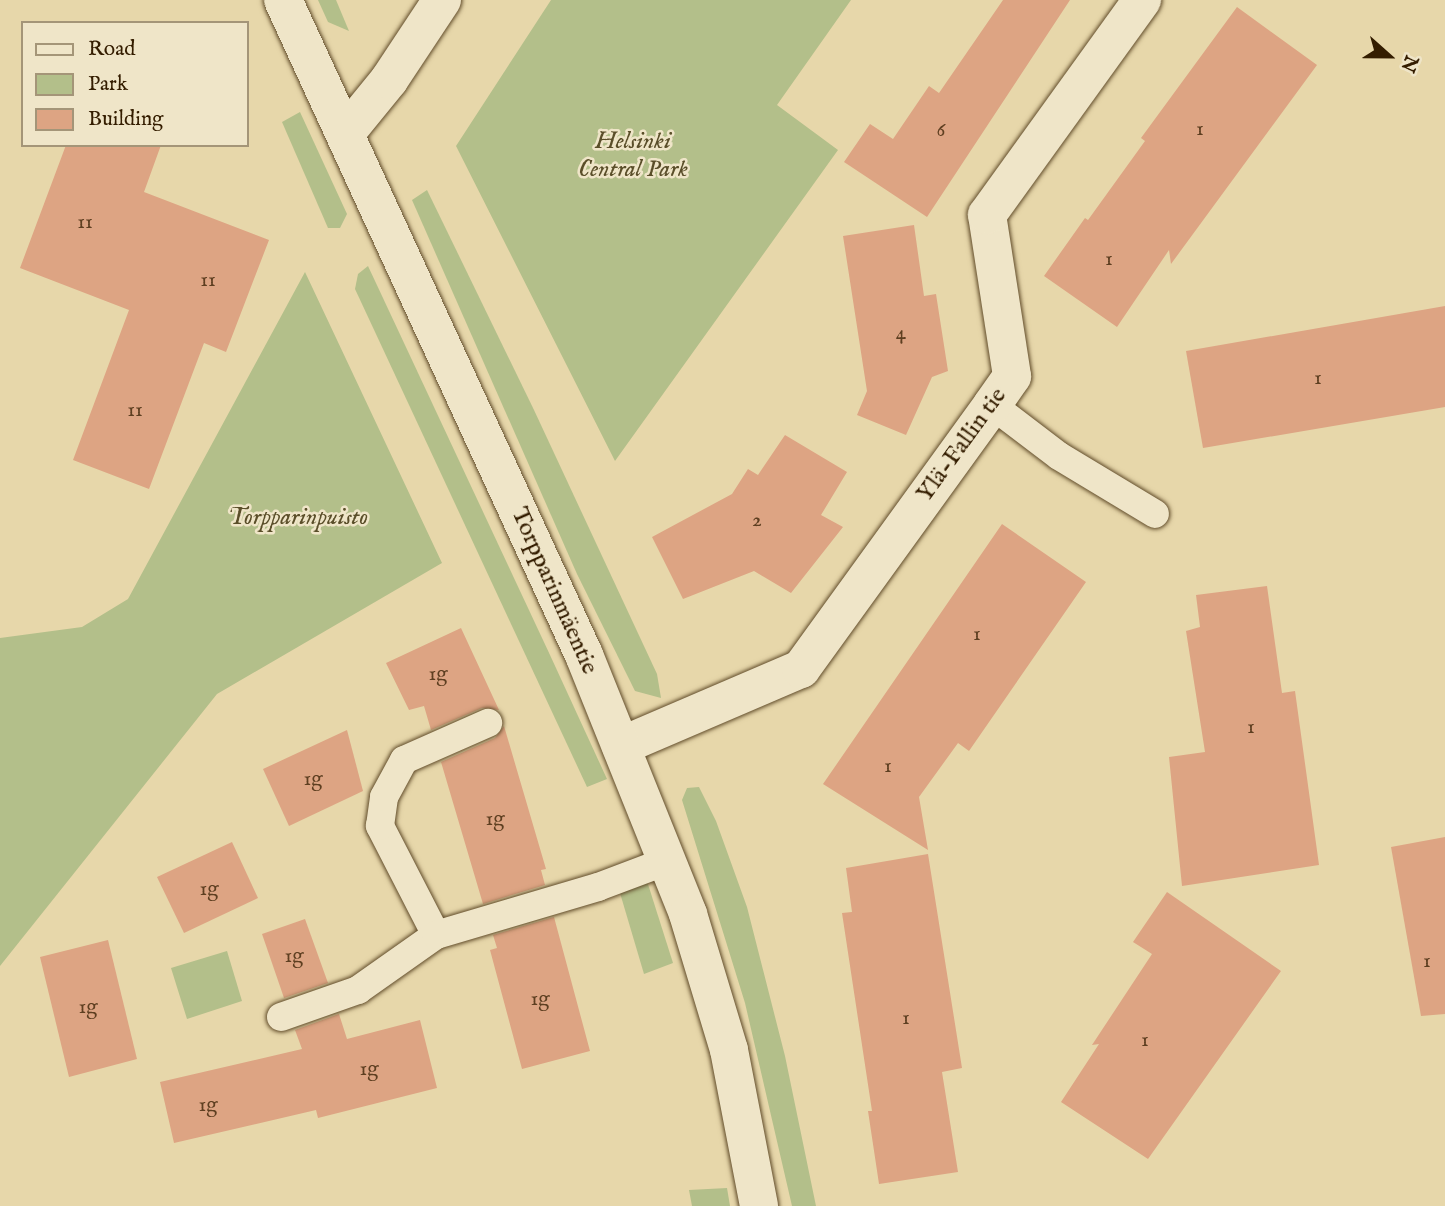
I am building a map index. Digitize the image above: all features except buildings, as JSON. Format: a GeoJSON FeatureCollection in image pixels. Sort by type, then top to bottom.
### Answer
{"type":"FeatureCollection","features":[{"type":"Feature","properties":{"kind":"street","name":"Torpparinmäentie"},"geometry":{"type":"LineString","coordinates":[[283,0],[584,655],[688,914],[729,1050],[759,1206]]}},
{"type":"Feature","properties":{"kind":"street"},"geometry":{"type":"LineString","coordinates":[[345,134],[389,80],[442,0]]}},
{"type":"Feature","properties":{"kind":"street","name":"Ylä-Fallin tie"},"geometry":{"type":"LineString","coordinates":[[621,746],[802,670],[992,405],[1012,376],[987,215],[1142,0]]}},
{"type":"Feature","properties":{"kind":"lane"},"geometry":{"type":"LineString","coordinates":[[992,405],[1059,456],[1154,514]]}},
{"type":"Feature","properties":{"kind":"lane"},"geometry":{"type":"LineString","coordinates":[[436,935],[380,826],[384,797],[404,760],[488,723]]}},
{"type":"Feature","properties":{"kind":"lane"},"geometry":{"type":"LineString","coordinates":[[281,1017],[358,990],[436,935],[598,887],[667,861]]}},
{"type":"Feature","properties":{"kind":"green space"},"geometry":{"type":"Polygon","coordinates":[[[318,0],[336,0],[349,31],[328,22],[318,0]]]}},
{"type":"Feature","properties":{"kind":"green space","name":"Helsinki Central Park"},"geometry":{"type":"Polygon","coordinates":[[[551,0],[851,0],[777,105],[838,150],[615,461],[456,146],[551,0]]]}},
{"type":"Feature","properties":{"kind":"green space"},"geometry":{"type":"Polygon","coordinates":[[[300,112],[347,214],[340,228],[328,228],[282,122],[300,112]]]}},
{"type":"Feature","properties":{"kind":"green space"},"geometry":{"type":"Polygon","coordinates":[[[427,190],[534,410],[657,674],[661,698],[635,691],[577,574],[412,200],[427,190]]]}},
{"type":"Feature","properties":{"kind":"green space"},"geometry":{"type":"Polygon","coordinates":[[[368,266],[607,779],[587,787],[355,289],[358,274],[368,266]]]}},
{"type":"Feature","properties":{"kind":"green space","name":"Torpparinpuisto"},"geometry":{"type":"Polygon","coordinates":[[[305,272],[442,563],[217,694],[0,966],[0,638],[82,627],[128,599],[305,272]]]}},
{"type":"Feature","properties":{"kind":"green space"},"geometry":{"type":"Polygon","coordinates":[[[699,787],[716,821],[747,907],[785,1056],[816,1206],[792,1206],[745,1003],[682,800],[687,788],[699,787]]]}},
{"type":"Feature","properties":{"kind":"green space"},"geometry":{"type":"Polygon","coordinates":[[[647,881],[673,963],[644,974],[620,893],[647,881]]]}},
{"type":"Feature","properties":{"kind":"green space"},"geometry":{"type":"Polygon","coordinates":[[[227,951],[242,1001],[187,1019],[171,968],[227,951]]]}},
{"type":"Feature","properties":{"kind":"green space"},"geometry":{"type":"Polygon","coordinates":[[[727,1188],[730,1206],[692,1206],[689,1190],[727,1188]]]}}]}
